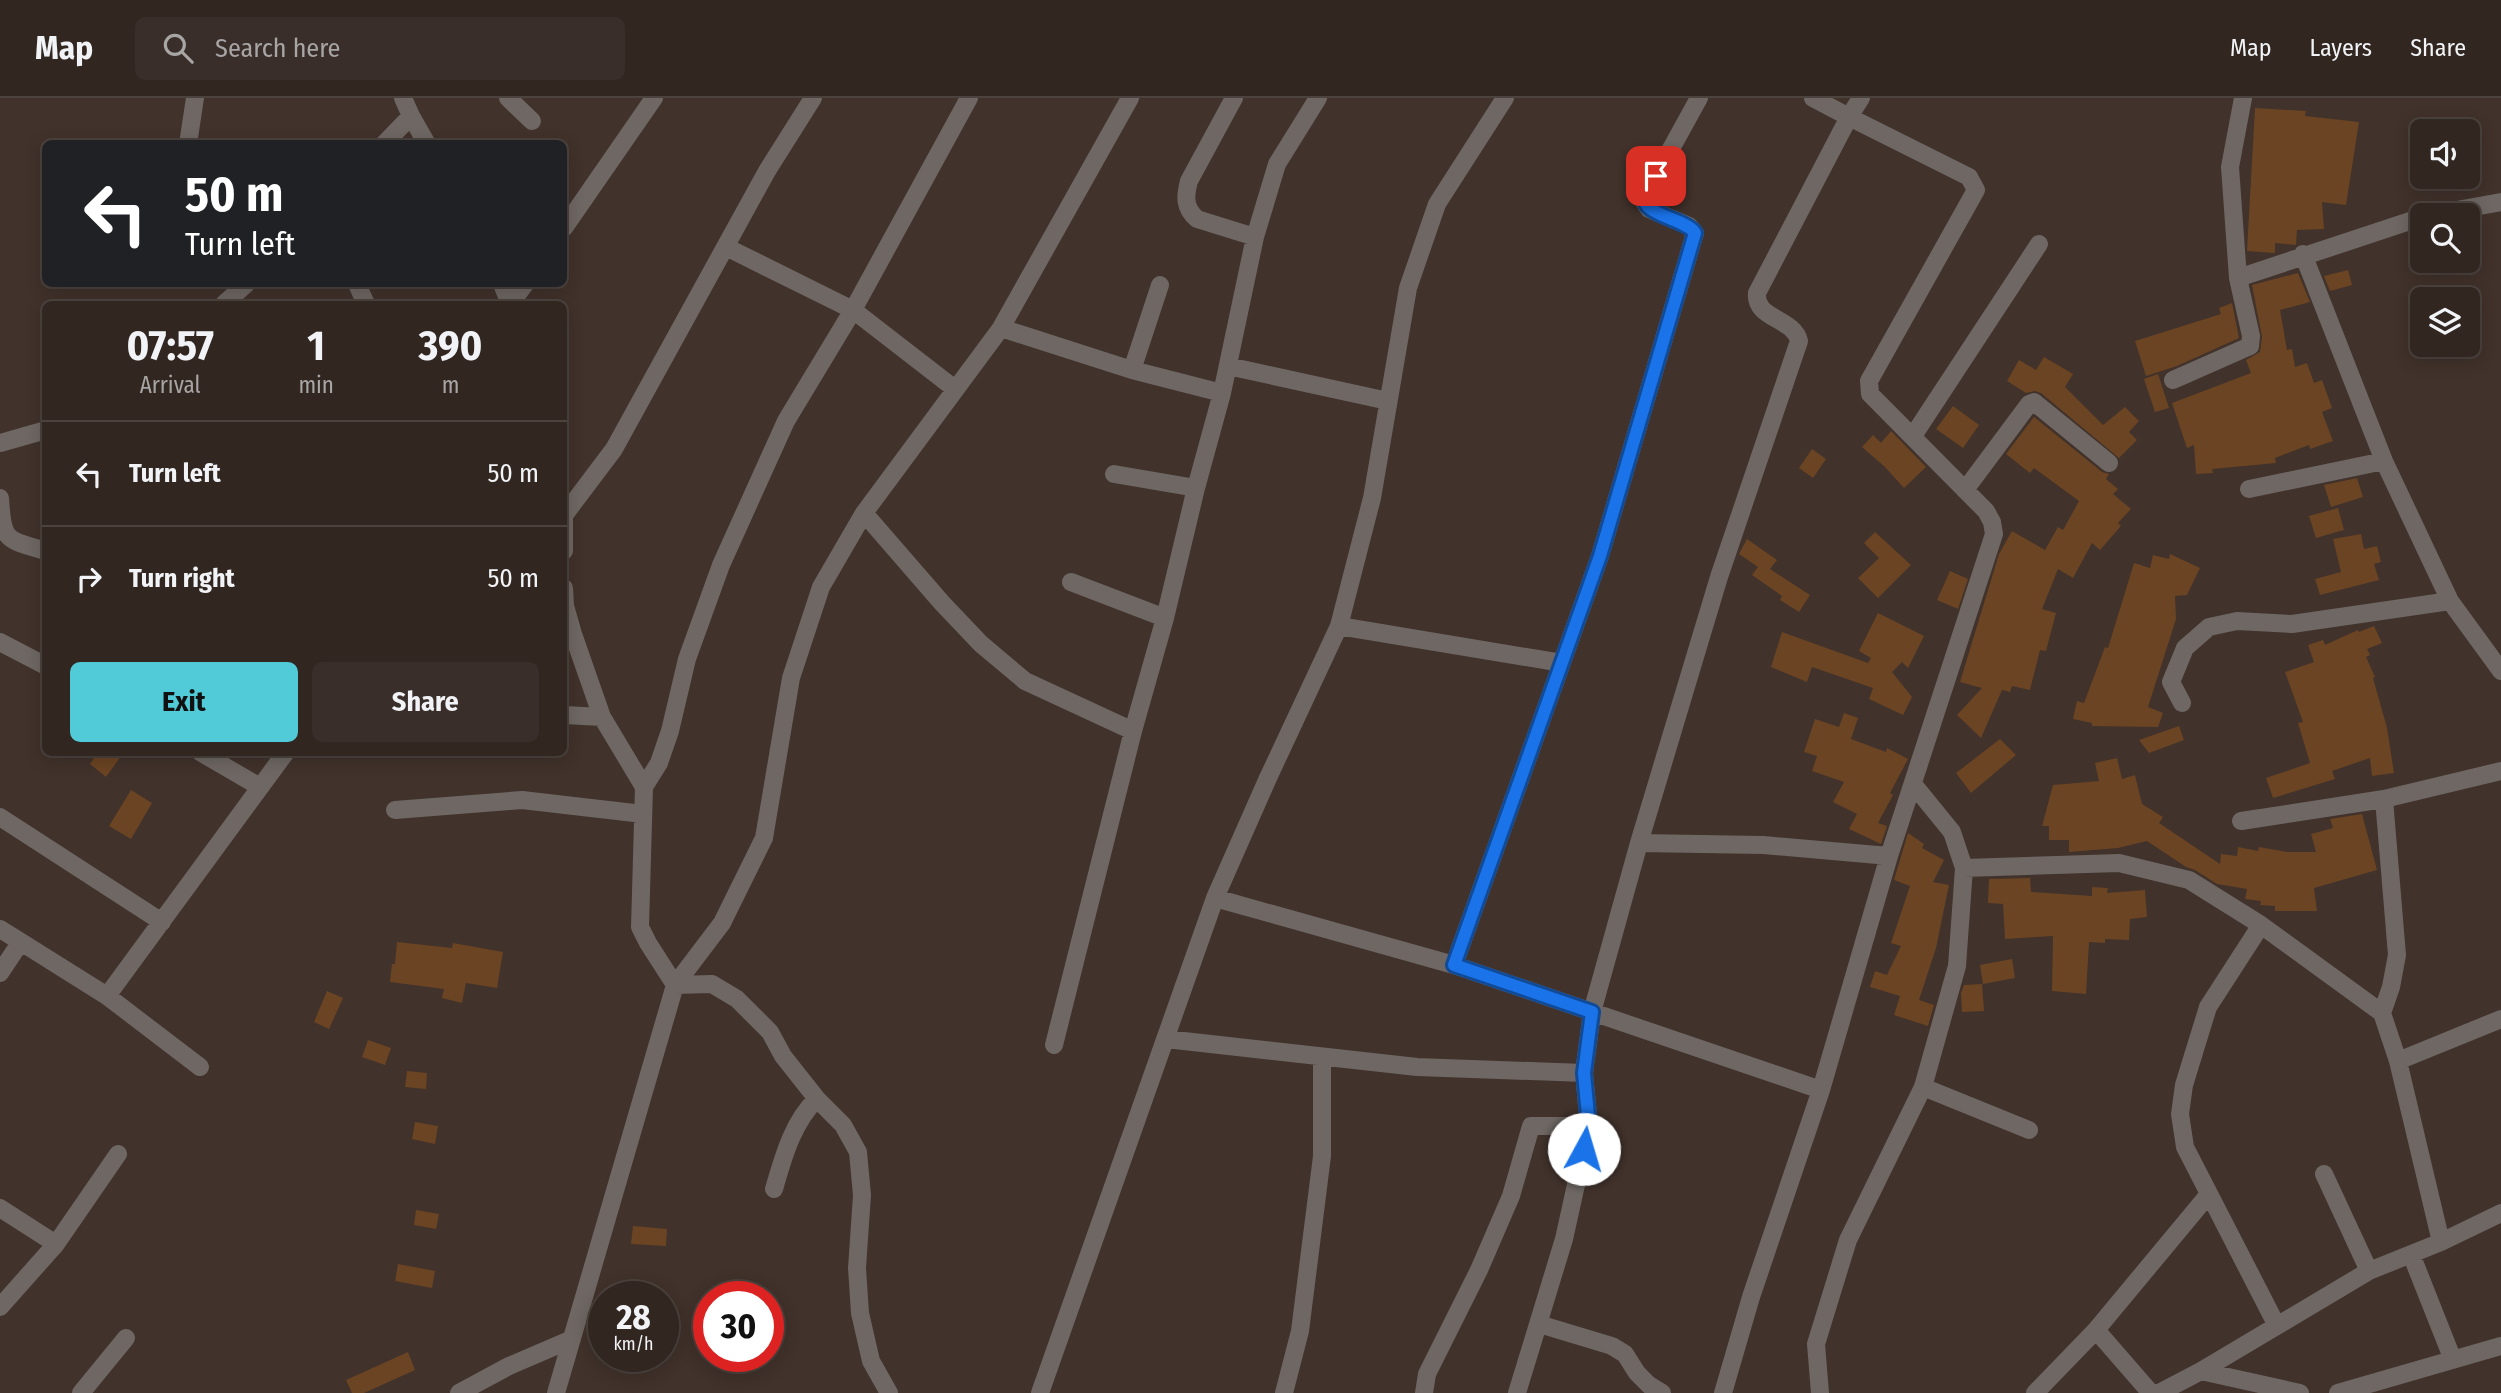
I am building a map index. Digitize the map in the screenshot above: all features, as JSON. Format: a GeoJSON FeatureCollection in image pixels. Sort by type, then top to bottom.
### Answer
{"type":"FeatureCollection","features":[{"type":"Feature","properties":{"kind":"street"},"geometry":{"type":"LineString","coordinates":[[189,140],[195,98]]}},
{"type":"Feature","properties":{"kind":"street"},"geometry":{"type":"LineString","coordinates":[[403,98],[425,140]]}},
{"type":"Feature","properties":{"kind":"street"},"geometry":{"type":"LineString","coordinates":[[508,98],[532,121]]}},
{"type":"Feature","properties":{"kind":"street"},"geometry":{"type":"LineString","coordinates":[[567,224],[654,98]]}},
{"type":"Feature","properties":{"kind":"street"},"geometry":{"type":"LineString","coordinates":[[567,506],[614,449],[767,171],[813,98]]}},
{"type":"Feature","properties":{"kind":"street"},"geometry":{"type":"LineString","coordinates":[[675,985],[640,927],[644,787],[659,763],[670,731],[687,659],[721,565],[786,421],[853,310],[969,98]]}},
{"type":"Feature","properties":{"kind":"street"},"geometry":{"type":"LineString","coordinates":[[556,1393],[675,985],[722,923],[764,838],[791,678],[821,587],[864,513],[1001,328],[1130,98]]}},
{"type":"Feature","properties":{"kind":"street"},"geometry":{"type":"LineString","coordinates":[[1234,98],[1189,181],[1185,196],[1192,214],[1197,219],[1255,237]]}},
{"type":"Feature","properties":{"kind":"street"},"geometry":{"type":"LineString","coordinates":[[1055,1045],[1133,731],[1165,618],[1222,393],[1255,237],[1277,164],[1318,98]]}},
{"type":"Feature","properties":{"kind":"street"},"geometry":{"type":"LineString","coordinates":[[1040,1393],[1215,898],[1339,626],[1372,498],[1408,288],[1437,204],[1505,98]]}},
{"type":"Feature","properties":{"kind":"street"},"geometry":{"type":"LineString","coordinates":[[1454,965],[1600,556],[1695,233],[1689,226],[1649,209],[1645,196],[1699,98]]}},
{"type":"Feature","properties":{"kind":"street"},"geometry":{"type":"LineString","coordinates":[[1723,1393],[1751,1297],[1821,1090],[1889,856],[1994,534],[1986,511],[1870,394],[1869,381],[1976,190],[1974,183],[1969,177],[1813,98]]}},
{"type":"Feature","properties":{"kind":"street"},"geometry":{"type":"LineString","coordinates":[[1517,1393],[1564,1239],[1589,1126],[1584,1073],[1592,1012],[1639,843],[1719,577],[1799,341],[1794,330],[1760,308],[1756,302],[1756,293],[1861,98]]}},
{"type":"Feature","properties":{"kind":"street"},"geometry":{"type":"LineString","coordinates":[[2173,380],[2250,346],[2251,336],[2238,278],[2230,167],[2243,98]]}},
{"type":"Feature","properties":{"kind":"street"},"geometry":{"type":"LineString","coordinates":[[388,140],[411,116]]}},
{"type":"Feature","properties":{"kind":"street"},"geometry":{"type":"LineString","coordinates":[[2480,206],[2501,203]]}},
{"type":"Feature","properties":{"kind":"street"},"geometry":{"type":"LineString","coordinates":[[2238,278],[2303,254],[2410,221]]}},
{"type":"Feature","properties":{"kind":"street"},"geometry":{"type":"LineString","coordinates":[[1913,436],[2039,244]]}},
{"type":"Feature","properties":{"kind":"street"},"geometry":{"type":"LineString","coordinates":[[726,247],[853,310],[955,389]]}},
{"type":"Feature","properties":{"kind":"street"},"geometry":{"type":"LineString","coordinates":[[2303,254],[2384,461],[2450,601],[2501,671]]}},
{"type":"Feature","properties":{"kind":"street"},"geometry":{"type":"LineString","coordinates":[[1132,370],[1160,285]]}},
{"type":"Feature","properties":{"kind":"street"},"geometry":{"type":"LineString","coordinates":[[227,301],[243,287]]}},
{"type":"Feature","properties":{"kind":"street"},"geometry":{"type":"LineString","coordinates":[[1001,328],[1132,370],[1222,393]]}},
{"type":"Feature","properties":{"kind":"street"},"geometry":{"type":"LineString","coordinates":[[1228,366],[1388,401]]}},
{"type":"Feature","properties":{"kind":"street"},"geometry":{"type":"LineString","coordinates":[[1965,490],[2029,404],[2034,402],[2109,463]]}},
{"type":"Feature","properties":{"kind":"street"},"geometry":{"type":"LineString","coordinates":[[0,443],[42,431]]}},
{"type":"Feature","properties":{"kind":"street"},"geometry":{"type":"LineString","coordinates":[[2249,489],[2384,461]]}},
{"type":"Feature","properties":{"kind":"street"},"geometry":{"type":"LineString","coordinates":[[1114,474],[1196,488]]}},
{"type":"Feature","properties":{"kind":"street"},"geometry":{"type":"LineString","coordinates":[[0,498],[2,528],[7,537],[42,550]]}},
{"type":"Feature","properties":{"kind":"street"},"geometry":{"type":"LineString","coordinates":[[864,513],[974,636],[1025,681],[1133,731]]}},
{"type":"Feature","properties":{"kind":"street"},"geometry":{"type":"LineString","coordinates":[[1071,582],[1165,618]]}},
{"type":"Feature","properties":{"kind":"street"},"geometry":{"type":"LineString","coordinates":[[2182,703],[2171,682],[2185,648],[2209,626],[2237,621],[2292,624],[2450,601]]}},
{"type":"Feature","properties":{"kind":"street"},"geometry":{"type":"LineString","coordinates":[[567,613],[602,717],[644,787]]}},
{"type":"Feature","properties":{"kind":"street"},"geometry":{"type":"LineString","coordinates":[[1339,626],[1562,663]]}},
{"type":"Feature","properties":{"kind":"street"},"geometry":{"type":"LineString","coordinates":[[0,642],[42,664]]}},
{"type":"Feature","properties":{"kind":"street"},"geometry":{"type":"LineString","coordinates":[[567,715],[602,717]]}},
{"type":"Feature","properties":{"kind":"street"},"geometry":{"type":"LineString","coordinates":[[207,756],[260,786]]}},
{"type":"Feature","properties":{"kind":"street"},"geometry":{"type":"LineString","coordinates":[[107,996],[283,756]]}},
{"type":"Feature","properties":{"kind":"street"},"geometry":{"type":"LineString","coordinates":[[2241,821],[2384,799],[2501,771]]}},
{"type":"Feature","properties":{"kind":"street"},"geometry":{"type":"LineString","coordinates":[[1820,1393],[1816,1344],[1848,1240],[1923,1087],[1957,966],[1964,868],[1952,832],[1913,784]]}},
{"type":"Feature","properties":{"kind":"street"},"geometry":{"type":"LineString","coordinates":[[2382,1013],[2392,987],[2397,955],[2384,799]]}},
{"type":"Feature","properties":{"kind":"street"},"geometry":{"type":"LineString","coordinates":[[396,810],[522,800],[643,814]]}},
{"type":"Feature","properties":{"kind":"street"},"geometry":{"type":"LineString","coordinates":[[0,817],[162,922]]}},
{"type":"Feature","properties":{"kind":"street"},"geometry":{"type":"LineString","coordinates":[[1639,843],[1763,845],[1889,856]]}},
{"type":"Feature","properties":{"kind":"street"},"geometry":{"type":"LineString","coordinates":[[1964,868],[2119,863],[2189,880],[2261,925],[2382,1013],[2398,1061],[2441,1242]]}},
{"type":"Feature","properties":{"kind":"street"},"geometry":{"type":"LineString","coordinates":[[1215,898],[1454,965],[1821,1090]]}},
{"type":"Feature","properties":{"kind":"street"},"geometry":{"type":"LineString","coordinates":[[2261,925],[2208,1007],[2184,1085],[2180,1114],[2185,1147],[2277,1326]]}},
{"type":"Feature","properties":{"kind":"street"},"geometry":{"type":"LineString","coordinates":[[0,929],[107,996],[200,1067]]}},
{"type":"Feature","properties":{"kind":"street"},"geometry":{"type":"LineString","coordinates":[[0,973],[20,943]]}},
{"type":"Feature","properties":{"kind":"street"},"geometry":{"type":"LineString","coordinates":[[675,985],[712,984],[737,999],[770,1032],[783,1056],[843,1125],[858,1153],[862,1195],[857,1268],[860,1313],[871,1361],[889,1393]]}},
{"type":"Feature","properties":{"kind":"street"},"geometry":{"type":"LineString","coordinates":[[2398,1061],[2501,1018]]}},
{"type":"Feature","properties":{"kind":"street"},"geometry":{"type":"LineString","coordinates":[[1166,1039],[1417,1067],[1584,1073]]}},
{"type":"Feature","properties":{"kind":"street"},"geometry":{"type":"LineString","coordinates":[[1284,1393],[1300,1331],[1322,1156],[1322,1058]]}},
{"type":"Feature","properties":{"kind":"street"},"geometry":{"type":"LineString","coordinates":[[1923,1087],[2029,1130]]}},
{"type":"Feature","properties":{"kind":"street"},"geometry":{"type":"LineString","coordinates":[[774,1189],[793,1134],[806,1108],[817,1098]]}},
{"type":"Feature","properties":{"kind":"street"},"geometry":{"type":"LineString","coordinates":[[1424,1393],[1427,1374],[1479,1270],[1511,1196],[1531,1126],[1589,1126]]}},
{"type":"Feature","properties":{"kind":"street"},"geometry":{"type":"LineString","coordinates":[[0,1307],[56,1244],[118,1154]]}},
{"type":"Feature","properties":{"kind":"street"},"geometry":{"type":"LineString","coordinates":[[2324,1174],[2369,1271]]}},
{"type":"Feature","properties":{"kind":"street"},"geometry":{"type":"LineString","coordinates":[[2035,1393],[2096,1330],[2209,1194]]}},
{"type":"Feature","properties":{"kind":"street"},"geometry":{"type":"LineString","coordinates":[[0,1208],[56,1244]]}},
{"type":"Feature","properties":{"kind":"street"},"geometry":{"type":"LineString","coordinates":[[2096,1330],[2149,1391],[2156,1393],[2201,1371],[2369,1271],[2441,1242],[2501,1213]]}},
{"type":"Feature","properties":{"kind":"street"},"geometry":{"type":"LineString","coordinates":[[2411,1254],[2453,1360]]}},
{"type":"Feature","properties":{"kind":"street"},"geometry":{"type":"LineString","coordinates":[[1539,1324],[1612,1346],[1625,1354],[1637,1373],[1662,1393]]}},
{"type":"Feature","properties":{"kind":"street"},"geometry":{"type":"LineString","coordinates":[[81,1393],[126,1338]]}},
{"type":"Feature","properties":{"kind":"street"},"geometry":{"type":"LineString","coordinates":[[459,1393],[509,1366],[572,1339]]}},
{"type":"Feature","properties":{"kind":"street"},"geometry":{"type":"LineString","coordinates":[[2338,1393],[2501,1346]]}},
{"type":"Feature","properties":{"kind":"street"},"geometry":{"type":"LineString","coordinates":[[2201,1371],[2300,1393]]}},
{"type":"Feature","properties":{"kind":"building"},"geometry":{"type":"Polygon","coordinates":[[[2255,108],[2306,111],[2305,116],[2359,122],[2346,205],[2322,202],[2324,229],[2297,230],[2296,245],[2275,243],[2275,253],[2247,251],[2255,108]]]}},
{"type":"Feature","properties":{"kind":"building"},"geometry":{"type":"Polygon","coordinates":[[[2348,270],[2352,285],[2330,291],[2324,276],[2348,270]]]}},
{"type":"Feature","properties":{"kind":"building"},"geometry":{"type":"Polygon","coordinates":[[[2298,273],[2310,302],[2280,310],[2287,350],[2292,349],[2295,367],[2307,363],[2314,383],[2322,380],[2332,408],[2322,412],[2333,441],[2310,449],[2309,445],[2275,458],[2276,463],[2212,469],[2213,473],[2196,474],[2194,445],[2187,448],[2172,403],[2251,373],[2246,360],[2260,352],[2262,337],[2252,285],[2298,273]]]}},
{"type":"Feature","properties":{"kind":"building"},"geometry":{"type":"Polygon","coordinates":[[[2232,303],[2239,338],[2177,366],[2146,376],[2135,341],[2221,314],[2219,308],[2232,303]]]}},
{"type":"Feature","properties":{"kind":"building"},"geometry":{"type":"Polygon","coordinates":[[[2044,357],[2073,374],[2065,387],[2103,425],[2125,407],[2139,421],[2129,432],[2137,440],[2119,458],[2041,393],[2026,393],[2007,381],[2019,360],[2036,370],[2044,357]]]}},
{"type":"Feature","properties":{"kind":"building"},"geometry":{"type":"Polygon","coordinates":[[[2158,374],[2169,408],[2155,412],[2144,379],[2158,374]]]}},
{"type":"Feature","properties":{"kind":"building"},"geometry":{"type":"Polygon","coordinates":[[[1953,406],[1979,425],[1963,448],[1936,429],[1953,406]]]}},
{"type":"Feature","properties":{"kind":"building"},"geometry":{"type":"Polygon","coordinates":[[[2034,417],[2102,472],[2109,474],[2106,479],[2118,489],[2113,494],[2131,509],[2118,523],[2121,526],[2100,550],[2092,543],[2073,578],[2058,569],[2042,609],[2056,613],[2046,651],[2040,650],[2030,690],[2012,686],[2010,692],[2002,690],[1981,738],[1957,715],[1982,688],[1960,682],[1999,554],[2012,531],[2045,550],[2058,527],[2063,530],[2079,501],[2034,468],[2030,473],[2006,454],[2034,417]]]}},
{"type":"Feature","properties":{"kind":"building"},"geometry":{"type":"Polygon","coordinates":[[[1891,431],[1926,467],[1904,488],[1862,447],[1873,435],[1881,443],[1891,431]]]}},
{"type":"Feature","properties":{"kind":"building"},"geometry":{"type":"Polygon","coordinates":[[[1812,449],[1826,459],[1813,478],[1799,468],[1812,449]]]}},
{"type":"Feature","properties":{"kind":"building"},"geometry":{"type":"Polygon","coordinates":[[[2357,478],[2363,497],[2331,507],[2324,485],[2357,478]]]}},
{"type":"Feature","properties":{"kind":"building"},"geometry":{"type":"Polygon","coordinates":[[[2338,508],[2344,530],[2316,538],[2309,516],[2338,508]]]}},
{"type":"Feature","properties":{"kind":"building"},"geometry":{"type":"Polygon","coordinates":[[[1875,532],[1911,565],[1878,598],[1858,578],[1879,558],[1864,543],[1875,532]]]}},
{"type":"Feature","properties":{"kind":"building"},"geometry":{"type":"Polygon","coordinates":[[[2361,534],[2364,549],[2377,546],[2381,562],[2374,564],[2379,580],[2320,595],[2315,579],[2341,572],[2333,539],[2361,534]]]}},
{"type":"Feature","properties":{"kind":"building"},"geometry":{"type":"Polygon","coordinates":[[[1747,539],[1777,560],[1770,569],[1810,595],[1799,612],[1780,600],[1782,596],[1752,575],[1758,567],[1739,554],[1747,539]]]}},
{"type":"Feature","properties":{"kind":"building"},"geometry":{"type":"Polygon","coordinates":[[[2170,554],[2200,568],[2187,595],[2175,596],[2176,619],[2148,707],[2163,713],[2158,727],[2092,726],[2092,723],[2073,719],[2077,701],[2084,703],[2105,647],[2108,648],[2134,563],[2150,568],[2153,555],[2169,559],[2170,554]]]}},
{"type":"Feature","properties":{"kind":"building"},"geometry":{"type":"Polygon","coordinates":[[[1950,571],[1968,579],[1958,609],[1937,600],[1950,571]]]}},
{"type":"Feature","properties":{"kind":"building"},"geometry":{"type":"Polygon","coordinates":[[[1878,613],[1924,636],[1908,668],[1902,662],[1892,672],[1912,697],[1903,715],[1869,699],[1873,688],[1812,667],[1807,682],[1771,667],[1782,632],[1868,663],[1871,658],[1859,651],[1878,613]]]}},
{"type":"Feature","properties":{"kind":"building"},"geometry":{"type":"Polygon","coordinates":[[[2374,626],[2382,643],[2367,649],[2370,655],[2366,657],[2375,677],[2373,678],[2387,728],[2394,773],[2372,776],[2370,758],[2332,771],[2335,779],[2273,798],[2266,778],[2310,763],[2298,723],[2303,722],[2285,672],[2314,662],[2308,645],[2323,640],[2325,645],[2374,626]]]}},
{"type":"Feature","properties":{"kind":"building"},"geometry":{"type":"Polygon","coordinates":[[[1844,713],[1858,718],[1851,739],[1886,752],[1887,748],[1908,759],[1878,823],[1887,826],[1881,844],[1849,829],[1857,814],[1833,802],[1844,782],[1812,771],[1817,756],[1804,752],[1815,719],[1839,727],[1844,713]]]}},
{"type":"Feature","properties":{"kind":"building"},"geometry":{"type":"Polygon","coordinates":[[[2179,726],[2184,740],[2149,753],[2139,740],[2179,726]]]}},
{"type":"Feature","properties":{"kind":"building"},"geometry":{"type":"Polygon","coordinates":[[[2000,739],[2016,755],[1971,793],[1956,773],[2000,739]]]}},
{"type":"Feature","properties":{"kind":"building"},"geometry":{"type":"Polygon","coordinates":[[[95,756],[121,756],[106,777],[90,764],[95,756]]]}},
{"type":"Feature","properties":{"kind":"building"},"geometry":{"type":"Polygon","coordinates":[[[2117,758],[2122,779],[2135,775],[2142,804],[2163,817],[2159,823],[2220,864],[2221,854],[2237,856],[2238,847],[2258,851],[2259,847],[2287,852],[2316,852],[2311,834],[2333,828],[2330,819],[2362,814],[2377,870],[2314,888],[2317,911],[2275,911],[2275,906],[2260,905],[2261,901],[2245,899],[2247,889],[2217,884],[2147,841],[2118,848],[2069,852],[2069,840],[2049,840],[2049,826],[2042,826],[2053,785],[2099,781],[2095,763],[2117,758]]]}},
{"type":"Feature","properties":{"kind":"building"},"geometry":{"type":"Polygon","coordinates":[[[131,790],[152,803],[131,839],[109,826],[131,790]]]}},
{"type":"Feature","properties":{"kind":"building"},"geometry":{"type":"Polygon","coordinates":[[[1908,833],[1924,844],[1922,848],[1944,860],[1933,882],[1949,885],[1936,948],[1919,1000],[1934,1005],[1928,1026],[1894,1015],[1900,996],[1870,987],[1875,971],[1887,975],[1901,946],[1891,943],[1910,886],[1894,880],[1908,833]]]}},
{"type":"Feature","properties":{"kind":"building"},"geometry":{"type":"Polygon","coordinates":[[[2030,878],[2031,892],[2092,896],[2092,887],[2108,888],[2107,893],[2145,890],[2147,917],[2130,919],[2129,940],[2105,939],[2105,943],[2089,942],[2086,994],[2052,991],[2053,936],[2005,939],[2003,904],[1988,903],[1989,879],[2030,878]]]}},
{"type":"Feature","properties":{"kind":"building"},"geometry":{"type":"Polygon","coordinates":[[[397,942],[452,948],[453,943],[503,952],[497,988],[466,983],[462,1003],[442,998],[444,989],[390,982],[397,942]]]}},
{"type":"Feature","properties":{"kind":"building"},"geometry":{"type":"Polygon","coordinates":[[[2012,959],[2015,978],[1983,984],[1980,965],[2012,959]]]}},
{"type":"Feature","properties":{"kind":"building"},"geometry":{"type":"Polygon","coordinates":[[[1982,984],[1984,1011],[1962,1012],[1961,993],[1964,985],[1982,984]]]}},
{"type":"Feature","properties":{"kind":"building"},"geometry":{"type":"Polygon","coordinates":[[[327,991],[343,998],[329,1029],[314,1022],[327,991]]]}},
{"type":"Feature","properties":{"kind":"building"},"geometry":{"type":"Polygon","coordinates":[[[368,1040],[391,1048],[385,1065],[362,1057],[368,1040]]]}},
{"type":"Feature","properties":{"kind":"building"},"geometry":{"type":"Polygon","coordinates":[[[407,1071],[427,1073],[426,1089],[405,1087],[407,1071]]]}},
{"type":"Feature","properties":{"kind":"building"},"geometry":{"type":"Polygon","coordinates":[[[415,1122],[438,1126],[435,1144],[412,1139],[415,1122]]]}},
{"type":"Feature","properties":{"kind":"building"},"geometry":{"type":"Polygon","coordinates":[[[416,1210],[439,1214],[436,1229],[414,1225],[416,1210]]]}},
{"type":"Feature","properties":{"kind":"building"},"geometry":{"type":"Polygon","coordinates":[[[633,1226],[667,1229],[666,1246],[631,1244],[633,1226]]]}},
{"type":"Feature","properties":{"kind":"building"},"geometry":{"type":"Polygon","coordinates":[[[398,1264],[435,1271],[432,1288],[395,1281],[398,1264]]]}},
{"type":"Feature","properties":{"kind":"building"},"geometry":{"type":"Polygon","coordinates":[[[408,1352],[415,1370],[364,1393],[352,1393],[346,1380],[408,1352]]]}},
{"type":"Feature","properties":{"kind":"route"},"geometry":{"type":"LineString","coordinates":[[1584,1149],[1589,1126],[1584,1073],[1592,1012],[1454,965],[1600,556],[1695,233],[1689,226],[1649,209],[1645,196],[1656,176]]}}]}
